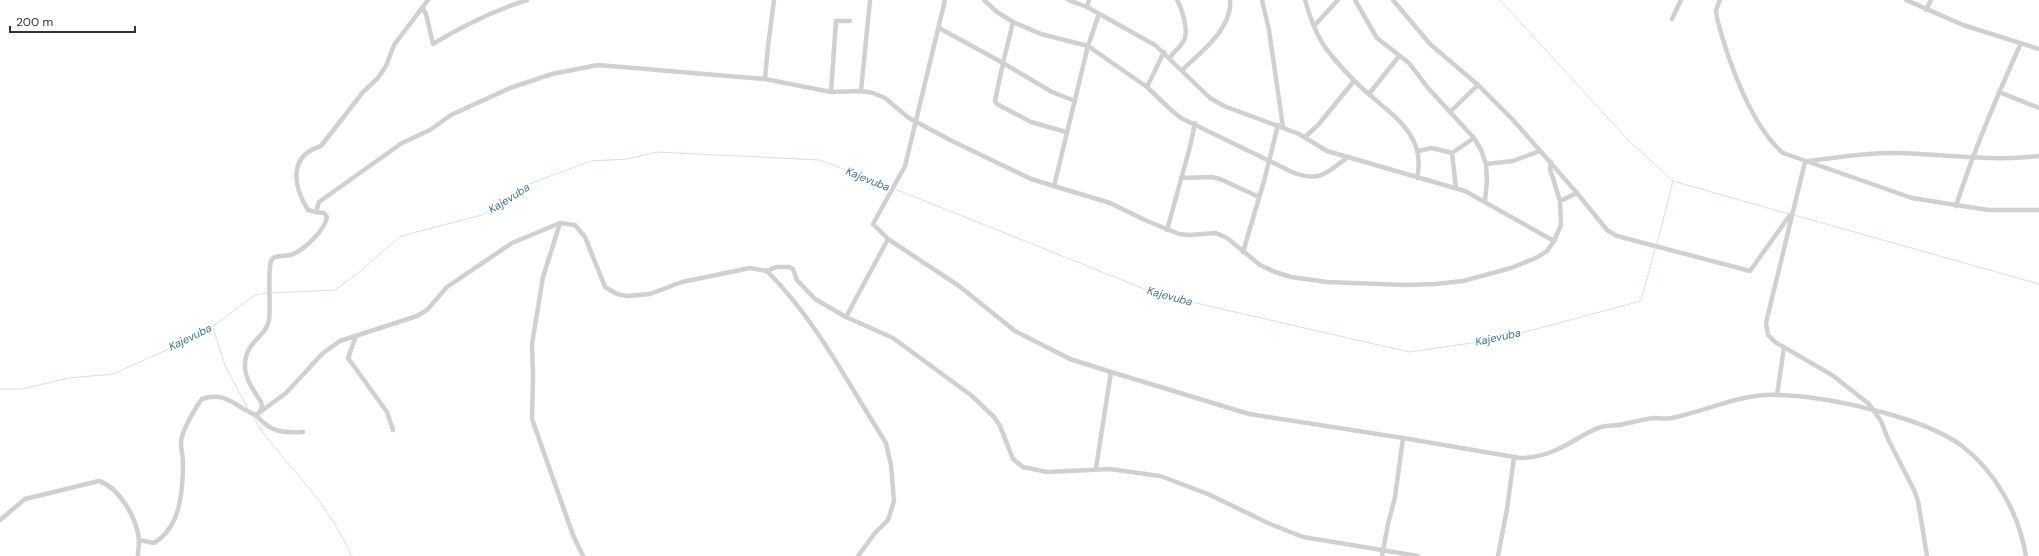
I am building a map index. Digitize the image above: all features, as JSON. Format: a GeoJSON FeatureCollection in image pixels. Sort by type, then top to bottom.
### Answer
{"type":"FeatureCollection","features":[{"type":"Feature","properties":{"kind":"street"},"geometry":{"type":"LineString","coordinates":[[260,410],[262,406],[261,402],[246,377],[244,365],[249,348],[266,331],[269,322],[271,298],[270,264],[272,259],[277,256],[293,254],[320,232],[326,224],[327,217],[324,213],[308,210],[296,183],[296,169],[299,161],[310,150],[321,146],[363,92],[378,78],[386,66],[394,45],[428,0]]}},
{"type":"Feature","properties":{"kind":"street"},"geometry":{"type":"LineString","coordinates":[[422,8],[426,14],[433,44],[460,27],[495,10],[527,0]]}},
{"type":"Feature","properties":{"kind":"street"},"geometry":{"type":"LineString","coordinates":[[765,79],[774,0]]}},
{"type":"Feature","properties":{"kind":"street"},"geometry":{"type":"LineString","coordinates":[[861,91],[870,0]]}},
{"type":"Feature","properties":{"kind":"street"},"geometry":{"type":"LineString","coordinates":[[945,0],[940,28],[905,166],[872,224],[888,239],[959,286],[1015,331],[1070,359],[1249,414],[1514,457],[1533,458],[1551,453],[1600,427],[1623,424],[1643,419],[1670,418],[1748,397],[1777,395],[1806,397],[1876,411],[1926,428],[1954,441],[1970,454],[1989,474],[2013,512],[2026,556]]}},
{"type":"Feature","properties":{"kind":"street"},"geometry":{"type":"LineString","coordinates":[[984,0],[997,12],[1013,22],[1041,34],[1088,46],[1147,87],[1181,118],[1195,123],[1268,161],[1304,176],[1314,178],[1323,175],[1348,157]]}},
{"type":"Feature","properties":{"kind":"street"},"geometry":{"type":"LineString","coordinates":[[1068,0],[1087,7],[1142,37],[1164,52],[1200,89],[1216,102],[1281,126],[1305,137],[1320,148],[1417,178],[1456,188],[1485,200],[1554,241]]}},
{"type":"Feature","properties":{"kind":"street"},"geometry":{"type":"LineString","coordinates":[[1087,7],[1089,0]]}},
{"type":"Feature","properties":{"kind":"street"},"geometry":{"type":"LineString","coordinates":[[1170,58],[1182,44],[1186,36],[1183,13],[1177,0]]}},
{"type":"Feature","properties":{"kind":"street"},"geometry":{"type":"LineString","coordinates":[[1182,70],[1222,28],[1230,13],[1230,0]]}},
{"type":"Feature","properties":{"kind":"street"},"geometry":{"type":"LineString","coordinates":[[1242,252],[1259,197],[1268,161],[1281,126],[1268,30],[1262,0]]}},
{"type":"Feature","properties":{"kind":"street"},"geometry":{"type":"LineString","coordinates":[[1305,0],[1314,26],[1327,49],[1354,81],[1394,115],[1410,132],[1418,151],[1420,167],[1417,178]]}},
{"type":"Feature","properties":{"kind":"street"},"geometry":{"type":"LineString","coordinates":[[1314,26],[1338,0]]}},
{"type":"Feature","properties":{"kind":"street"},"geometry":{"type":"LineString","coordinates":[[1356,0],[1378,38],[1409,63],[1474,138],[1481,150],[1486,164],[1487,176],[1485,200]]}},
{"type":"Feature","properties":{"kind":"street"},"geometry":{"type":"LineString","coordinates":[[1393,0],[1430,44],[1478,85],[1514,121],[1551,162],[1607,230],[1617,236],[1750,271],[1792,212]]}},
{"type":"Feature","properties":{"kind":"street"},"geometry":{"type":"LineString","coordinates":[[1672,19],[1681,0]]}},
{"type":"Feature","properties":{"kind":"street"},"geometry":{"type":"LineString","coordinates":[[1720,0],[1716,10],[1719,28],[1736,77],[1749,103],[1774,145],[1783,153],[1805,162],[1912,198],[1988,210],[2039,210]]}},
{"type":"Feature","properties":{"kind":"street"},"geometry":{"type":"LineString","coordinates":[[1906,0],[1963,25],[2039,49]]}},
{"type":"Feature","properties":{"kind":"street"},"geometry":{"type":"LineString","coordinates":[[1926,10],[1931,0]]}},
{"type":"Feature","properties":{"kind":"street"},"geometry":{"type":"LineString","coordinates":[[1054,186],[1088,46],[1099,14]]}},
{"type":"Feature","properties":{"kind":"street"},"geometry":{"type":"LineString","coordinates":[[831,92],[836,21],[850,21]]}},
{"type":"Feature","properties":{"kind":"street"},"geometry":{"type":"LineString","coordinates":[[1013,22],[995,103],[1030,122],[1066,132]]}},
{"type":"Feature","properties":{"kind":"street"},"geometry":{"type":"LineString","coordinates":[[940,28],[1052,92],[1075,101]]}},
{"type":"Feature","properties":{"kind":"street"},"geometry":{"type":"LineString","coordinates":[[1956,206],[1971,158],[1998,92],[2021,43]]}},
{"type":"Feature","properties":{"kind":"street"},"geometry":{"type":"LineString","coordinates":[[1147,87],[1164,52]]}},
{"type":"Feature","properties":{"kind":"street"},"geometry":{"type":"LineString","coordinates":[[1369,94],[1399,56]]}},
{"type":"Feature","properties":{"kind":"street"},"geometry":{"type":"LineString","coordinates":[[316,212],[319,202],[402,143],[430,130],[451,115],[510,88],[552,74],[598,65],[765,79],[831,92],[861,91],[873,93],[885,98],[902,113],[916,121],[1016,173],[1110,203],[1167,230],[1189,235],[1216,233],[1227,238],[1242,252],[1260,265],[1291,277],[1327,282],[1406,285],[1464,281],[1504,270],[1538,257],[1547,251],[1554,241],[1561,225],[1560,200],[1550,169],[1551,162]]}},
{"type":"Feature","properties":{"kind":"street"},"geometry":{"type":"LineString","coordinates":[[1305,137],[1318,125],[1354,81]]}},
{"type":"Feature","properties":{"kind":"street"},"geometry":{"type":"LineString","coordinates":[[1450,112],[1478,85]]}},
{"type":"Feature","properties":{"kind":"street"},"geometry":{"type":"LineString","coordinates":[[1998,92],[2039,108]]}},
{"type":"Feature","properties":{"kind":"street"},"geometry":{"type":"LineString","coordinates":[[1167,230],[1182,178],[1195,123]]}},
{"type":"Feature","properties":{"kind":"street"},"geometry":{"type":"LineString","coordinates":[[1418,151],[1432,148],[1452,153],[1474,138]]}},
{"type":"Feature","properties":{"kind":"street"},"geometry":{"type":"LineString","coordinates":[[1486,164],[1513,161],[1540,151]]}},
{"type":"Feature","properties":{"kind":"street"},"geometry":{"type":"LineString","coordinates":[[1452,153],[1456,188]]}},
{"type":"Feature","properties":{"kind":"street"},"geometry":{"type":"LineString","coordinates":[[1805,162],[1895,153],[2013,159],[2039,156]]}},
{"type":"Feature","properties":{"kind":"street"},"geometry":{"type":"LineString","coordinates":[[1805,162],[1766,323],[1770,338],[1784,348],[1832,375],[1876,411],[1918,501],[1927,556]]}},
{"type":"Feature","properties":{"kind":"street"},"geometry":{"type":"LineString","coordinates":[[1182,178],[1216,178],[1259,197]]}},
{"type":"Feature","properties":{"kind":"street"},"geometry":{"type":"LineString","coordinates":[[1560,200],[1577,193]]}},
{"type":"Feature","properties":{"kind":"street"},"geometry":{"type":"LineString","coordinates":[[256,415],[260,410],[286,393],[323,353],[340,340],[417,316],[427,310],[447,287],[512,243],[560,223],[575,225],[585,237],[605,287],[617,294],[628,296],[650,294],[682,282],[750,268],[767,271],[776,267],[790,267],[793,269],[797,280],[812,296],[846,317],[893,338],[972,396],[995,418],[1000,426],[1013,459],[1019,465],[1047,472],[1096,468],[1123,470],[1173,480],[1208,494],[1268,523],[1304,537],[1338,544],[1382,549],[1418,556]]}},
{"type":"Feature","properties":{"kind":"street"},"geometry":{"type":"LineString","coordinates":[[560,223],[543,277],[532,344],[532,419],[573,535],[583,556]]}},
{"type":"Feature","properties":{"kind":"street"},"geometry":{"type":"LineString","coordinates":[[846,317],[888,239]]}},
{"type":"Feature","properties":{"kind":"street"},"geometry":{"type":"LineString","coordinates":[[767,271],[789,293],[807,316],[886,443],[892,473],[894,501],[888,520],[875,533],[858,556]]}},
{"type":"Feature","properties":{"kind":"street"},"geometry":{"type":"LineString","coordinates":[[356,336],[348,358],[387,412],[393,430]]}},
{"type":"Feature","properties":{"kind":"street"},"geometry":{"type":"LineString","coordinates":[[1777,395],[1784,348]]}},
{"type":"Feature","properties":{"kind":"street"},"geometry":{"type":"LineString","coordinates":[[1096,468],[1111,372]]}},
{"type":"Feature","properties":{"kind":"street"},"geometry":{"type":"LineString","coordinates":[[139,540],[154,543],[162,538],[174,521],[182,493],[182,436],[202,398],[209,396],[221,396],[230,400],[243,410],[256,415],[268,427],[284,433],[303,432]]}},
{"type":"Feature","properties":{"kind":"street"},"geometry":{"type":"LineString","coordinates":[[1382,556],[1382,549],[1395,497],[1403,438]]}},
{"type":"Feature","properties":{"kind":"street"},"geometry":{"type":"LineString","coordinates":[[1498,556],[1507,510],[1514,457]]}},
{"type":"Feature","properties":{"kind":"street"},"geometry":{"type":"LineString","coordinates":[[0,520],[25,499],[99,481],[110,488],[128,507],[139,540],[138,556]]}},
{"type":"Feature","properties":{"kind":"waterway"},"geometry":{"type":"LineString","coordinates":[[1500,0],[1628,140],[1673,181],[1789,214]]}},
{"type":"Feature","properties":{"kind":"waterway","name":"Kajevuba"},"geometry":{"type":"LineString","coordinates":[[272,293],[335,290],[357,274],[401,236],[482,215],[529,184],[591,161],[628,159],[657,152],[820,160],[890,187]]}},
{"type":"Feature","properties":{"kind":"waterway","name":"Kajevuba"},"geometry":{"type":"LineString","coordinates":[[1657,244],[1673,181]]}},
{"type":"Feature","properties":{"kind":"waterway","name":"Kajevuba"},"geometry":{"type":"LineString","coordinates":[[895,189],[1157,294],[1409,352],[1499,339],[1641,301],[1655,249]]}},
{"type":"Feature","properties":{"kind":"waterway"},"geometry":{"type":"LineString","coordinates":[[1794,215],[2039,284]]}},
{"type":"Feature","properties":{"kind":"waterway","name":"Kajevuba"},"geometry":{"type":"LineString","coordinates":[[0,389],[22,389],[69,378],[113,374],[191,339],[212,327],[255,295],[268,293]]}},
{"type":"Feature","properties":{"kind":"waterway"},"geometry":{"type":"LineString","coordinates":[[213,328],[225,365],[248,409]]}},
{"type":"Feature","properties":{"kind":"waterway"},"geometry":{"type":"LineString","coordinates":[[252,415],[272,444],[321,504],[338,529],[352,556]]}}]}
